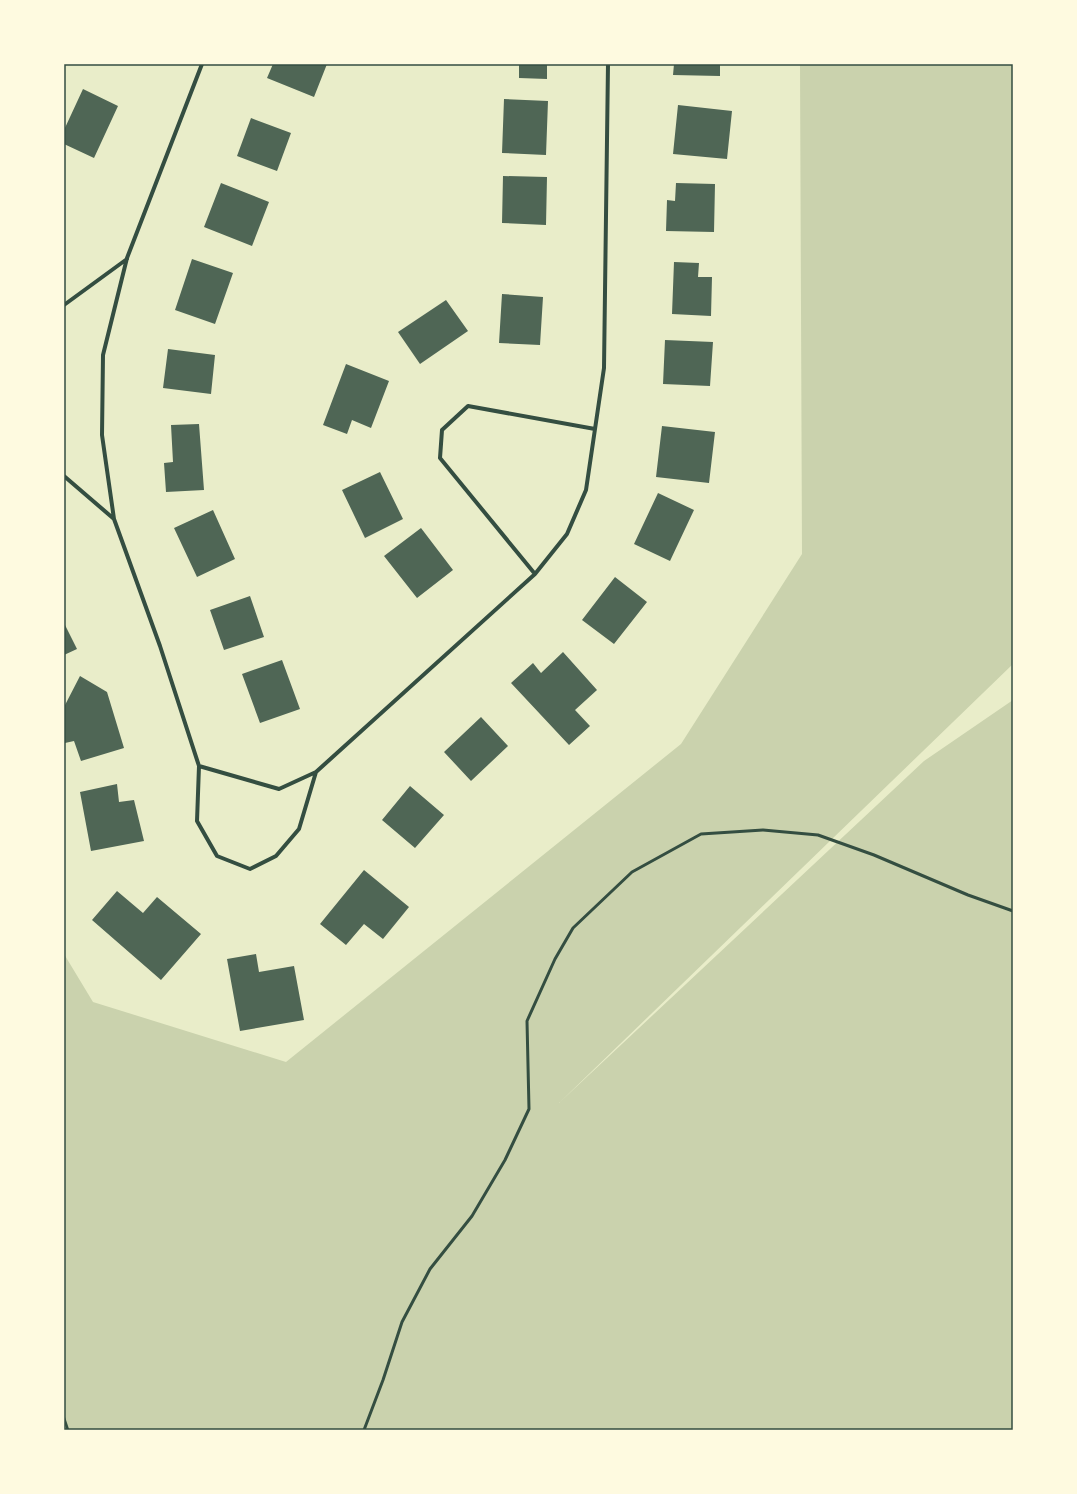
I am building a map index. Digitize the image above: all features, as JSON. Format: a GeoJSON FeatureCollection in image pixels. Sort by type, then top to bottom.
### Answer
{"type":"FeatureCollection","features":[{"type":"Feature","properties":{"kind":"street"},"geometry":{"type":"LineString","coordinates":[[202,64],[127,258],[103,354],[102,435],[114,519],[160,646],[199,766],[197,821],[217,856],[250,869],[276,856],[299,829],[316,772]]}},
{"type":"Feature","properties":{"kind":"street"},"geometry":{"type":"LineString","coordinates":[[199,766],[279,789],[316,772],[535,574],[567,534],[586,490],[604,368],[608,64]]}},
{"type":"Feature","properties":{"kind":"street"},"geometry":{"type":"LineString","coordinates":[[64,305],[127,258]]}},
{"type":"Feature","properties":{"kind":"street"},"geometry":{"type":"LineString","coordinates":[[535,574],[440,458],[442,430],[468,406],[595,429]]}},
{"type":"Feature","properties":{"kind":"street"},"geometry":{"type":"LineString","coordinates":[[64,476],[114,519]]}},
{"type":"Feature","properties":{"kind":"lane"},"geometry":{"type":"LineString","coordinates":[[364,1430],[406,1315],[430,1269],[472,1216],[505,1160],[529,1109],[527,1021],[555,959],[573,928],[632,872],[701,834],[763,830],[818,835],[874,855],[968,895],[1013,911]]}},
{"type":"Feature","properties":{"kind":"path"},"geometry":{"type":"LineString","coordinates":[[64,1418],[68,1430]]}},
{"type":"Feature","properties":{"kind":"green space"},"geometry":{"type":"Polygon","coordinates":[[[800,64],[1013,64],[1013,664],[559,1103],[924,761],[1013,700],[1013,1430],[64,1430],[64,954],[93,1002],[286,1062],[681,744],[802,554],[800,64]]]}},
{"type":"Feature","properties":{"kind":"building"},"geometry":{"type":"Polygon","coordinates":[[[273,64],[327,64],[314,97],[267,78],[273,64]]]}},
{"type":"Feature","properties":{"kind":"building"},"geometry":{"type":"Polygon","coordinates":[[[519,64],[547,64],[547,79],[519,78],[519,64]]]}},
{"type":"Feature","properties":{"kind":"building"},"geometry":{"type":"Polygon","coordinates":[[[674,64],[720,64],[720,76],[673,75],[674,64]]]}},
{"type":"Feature","properties":{"kind":"building"},"geometry":{"type":"Polygon","coordinates":[[[83,89],[118,106],[94,158],[64,144],[64,130],[83,89]]]}},
{"type":"Feature","properties":{"kind":"building"},"geometry":{"type":"Polygon","coordinates":[[[504,99],[548,101],[546,155],[502,153],[504,99]]]}},
{"type":"Feature","properties":{"kind":"building"},"geometry":{"type":"Polygon","coordinates":[[[678,105],[732,111],[727,159],[673,154],[678,105]]]}},
{"type":"Feature","properties":{"kind":"building"},"geometry":{"type":"Polygon","coordinates":[[[251,118],[291,133],[277,171],[237,156],[251,118]]]}},
{"type":"Feature","properties":{"kind":"building"},"geometry":{"type":"Polygon","coordinates":[[[503,176],[547,177],[546,225],[502,223],[503,176]]]}},
{"type":"Feature","properties":{"kind":"building"},"geometry":{"type":"Polygon","coordinates":[[[221,183],[269,202],[252,246],[204,227],[221,183]]]}},
{"type":"Feature","properties":{"kind":"building"},"geometry":{"type":"Polygon","coordinates":[[[676,183],[715,184],[714,232],[666,231],[667,200],[675,201],[676,183]]]}},
{"type":"Feature","properties":{"kind":"building"},"geometry":{"type":"Polygon","coordinates":[[[192,259],[233,273],[215,324],[175,310],[192,259]]]}},
{"type":"Feature","properties":{"kind":"building"},"geometry":{"type":"Polygon","coordinates":[[[674,262],[699,263],[698,277],[712,277],[711,316],[672,314],[674,262]]]}},
{"type":"Feature","properties":{"kind":"building"},"geometry":{"type":"Polygon","coordinates":[[[502,294],[543,297],[540,345],[499,343],[502,294]]]}},
{"type":"Feature","properties":{"kind":"building"},"geometry":{"type":"Polygon","coordinates":[[[446,300],[468,331],[420,364],[398,332],[446,300]]]}},
{"type":"Feature","properties":{"kind":"building"},"geometry":{"type":"Polygon","coordinates":[[[665,340],[713,342],[710,386],[663,384],[665,340]]]}},
{"type":"Feature","properties":{"kind":"building"},"geometry":{"type":"Polygon","coordinates":[[[168,349],[215,355],[211,394],[163,388],[168,349]]]}},
{"type":"Feature","properties":{"kind":"building"},"geometry":{"type":"Polygon","coordinates":[[[346,364],[389,381],[371,428],[352,420],[347,434],[323,425],[346,364]]]}},
{"type":"Feature","properties":{"kind":"building"},"geometry":{"type":"Polygon","coordinates":[[[199,424],[204,490],[166,492],[164,463],[173,462],[171,425],[199,424]]]}},
{"type":"Feature","properties":{"kind":"building"},"geometry":{"type":"Polygon","coordinates":[[[662,426],[715,432],[709,483],[656,477],[662,426]]]}},
{"type":"Feature","properties":{"kind":"building"},"geometry":{"type":"Polygon","coordinates":[[[380,472],[403,519],[365,538],[342,490],[380,472]]]}},
{"type":"Feature","properties":{"kind":"building"},"geometry":{"type":"Polygon","coordinates":[[[658,493],[694,510],[670,561],[634,544],[658,493]]]}},
{"type":"Feature","properties":{"kind":"building"},"geometry":{"type":"Polygon","coordinates":[[[213,510],[235,559],[197,577],[174,528],[213,510]]]}},
{"type":"Feature","properties":{"kind":"building"},"geometry":{"type":"Polygon","coordinates":[[[421,528],[453,570],[417,598],[384,556],[421,528]]]}},
{"type":"Feature","properties":{"kind":"building"},"geometry":{"type":"Polygon","coordinates":[[[615,577],[647,602],[614,644],[582,620],[615,577]]]}},
{"type":"Feature","properties":{"kind":"building"},"geometry":{"type":"Polygon","coordinates":[[[250,596],[264,637],[224,650],[210,610],[250,596]]]}},
{"type":"Feature","properties":{"kind":"building"},"geometry":{"type":"Polygon","coordinates":[[[64,623],[77,649],[64,655],[64,623]]]}},
{"type":"Feature","properties":{"kind":"building"},"geometry":{"type":"Polygon","coordinates":[[[563,652],[597,690],[575,710],[590,726],[569,745],[511,683],[533,663],[541,673],[563,652]]]}},
{"type":"Feature","properties":{"kind":"building"},"geometry":{"type":"Polygon","coordinates":[[[282,660],[300,709],[260,723],[242,674],[282,660]]]}},
{"type":"Feature","properties":{"kind":"building"},"geometry":{"type":"Polygon","coordinates":[[[80,676],[107,692],[124,748],[81,761],[74,741],[65,743],[64,741],[64,707],[80,676]]]}},
{"type":"Feature","properties":{"kind":"building"},"geometry":{"type":"Polygon","coordinates":[[[481,717],[508,746],[471,781],[444,752],[481,717]]]}},
{"type":"Feature","properties":{"kind":"building"},"geometry":{"type":"Polygon","coordinates":[[[117,784],[119,802],[134,800],[144,841],[91,851],[80,792],[117,784]]]}},
{"type":"Feature","properties":{"kind":"building"},"geometry":{"type":"Polygon","coordinates":[[[410,786],[444,815],[415,848],[382,820],[410,786]]]}},
{"type":"Feature","properties":{"kind":"building"},"geometry":{"type":"Polygon","coordinates":[[[364,870],[409,907],[383,939],[364,924],[346,945],[320,924],[364,870]]]}},
{"type":"Feature","properties":{"kind":"building"},"geometry":{"type":"Polygon","coordinates":[[[117,891],[143,913],[157,897],[201,934],[161,980],[92,920],[117,891]]]}},
{"type":"Feature","properties":{"kind":"building"},"geometry":{"type":"Polygon","coordinates":[[[256,954],[259,972],[294,966],[304,1020],[240,1031],[227,959],[256,954]]]}}]}
